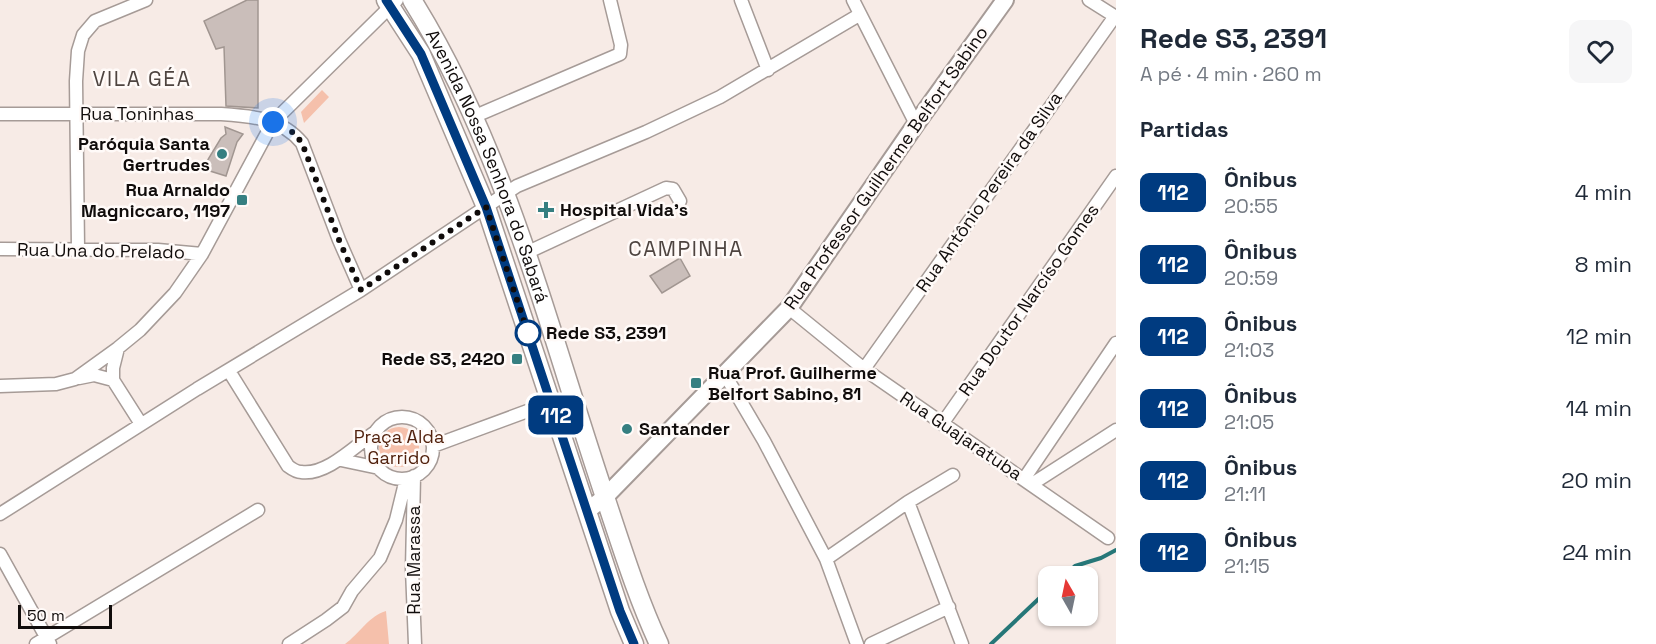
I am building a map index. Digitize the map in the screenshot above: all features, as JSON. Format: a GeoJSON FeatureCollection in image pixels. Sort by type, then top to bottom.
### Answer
{"type":"FeatureCollection","features":[{"type":"Feature","properties":{"kind":"main road","name":"Avenida Nossa Senhora do Sabará"},"geometry":{"type":"LineString","coordinates":[[412,0],[449,63],[505,194],[605,497],[641,601],[659,644]]}},
{"type":"Feature","properties":{"kind":"main road","name":"Avenida Nossa Senhora do Sabará"},"geometry":{"type":"LineString","coordinates":[[391,2],[421,54],[486,207],[620,611],[634,644]]}},
{"type":"Feature","properties":{"kind":"street"},"geometry":{"type":"LineString","coordinates":[[78,248],[76,81],[78,51],[83,35],[100,18],[146,0]]}},
{"type":"Feature","properties":{"kind":"street"},"geometry":{"type":"LineString","coordinates":[[473,117],[620,54],[621,45],[610,0]]}},
{"type":"Feature","properties":{"kind":"street"},"geometry":{"type":"LineString","coordinates":[[741,0],[768,70]]}},
{"type":"Feature","properties":{"kind":"street"},"geometry":{"type":"LineString","coordinates":[[853,0],[916,124]]}},
{"type":"Feature","properties":{"kind":"street","name":"Rua Professor Guilherme Belfort Sabino"},"geometry":{"type":"LineString","coordinates":[[587,511],[605,497],[789,308],[1005,0]]}},
{"type":"Feature","properties":{"kind":"street"},"geometry":{"type":"LineString","coordinates":[[1089,0],[1115,16]]}},
{"type":"Feature","properties":{"kind":"street"},"geometry":{"type":"LineString","coordinates":[[75,379],[140,330],[175,293],[202,254],[273,122],[391,2]]}},
{"type":"Feature","properties":{"kind":"street"},"geometry":{"type":"LineString","coordinates":[[0,514],[196,389],[361,290],[517,186],[646,132],[720,97],[859,15]]}},
{"type":"Feature","properties":{"kind":"street","name":"Rua Antônio Pereira da Silva"},"geometry":{"type":"LineString","coordinates":[[864,369],[1115,16]]}},
{"type":"Feature","properties":{"kind":"street","name":"Rua Toninhas"},"geometry":{"type":"LineString","coordinates":[[0,114],[221,114],[255,117],[273,122]]}},
{"type":"Feature","properties":{"kind":"street"},"geometry":{"type":"LineString","coordinates":[[273,122],[294,133],[302,143],[361,290]]}},
{"type":"Feature","properties":{"kind":"street","name":"Rua Doutor Narcíso Gomes"},"geometry":{"type":"LineString","coordinates":[[942,424],[1116,176]]}},
{"type":"Feature","properties":{"kind":"street"},"geometry":{"type":"LineString","coordinates":[[526,253],[666,188],[673,189],[680,201]]}},
{"type":"Feature","properties":{"kind":"street","name":"Rua Una do Prelado"},"geometry":{"type":"LineString","coordinates":[[0,249],[181,250],[202,254]]}},
{"type":"Feature","properties":{"kind":"street","name":"Rua Guajaratuba"},"geometry":{"type":"LineString","coordinates":[[789,308],[864,369],[1108,538]]}},
{"type":"Feature","properties":{"kind":"street"},"geometry":{"type":"LineString","coordinates":[[1028,482],[1116,343]]}},
{"type":"Feature","properties":{"kind":"street"},"geometry":{"type":"LineString","coordinates":[[118,348],[113,368],[113,380],[141,424]]}},
{"type":"Feature","properties":{"kind":"street"},"geometry":{"type":"LineString","coordinates":[[229,371],[288,466],[299,472],[310,472],[341,460],[383,423],[392,418],[413,419],[422,424],[428,431],[433,446],[431,458],[427,465],[410,477],[391,477],[379,468],[372,455],[374,433]]}},
{"type":"Feature","properties":{"kind":"street"},"geometry":{"type":"LineString","coordinates":[[724,373],[764,441],[826,559],[857,644]]}},
{"type":"Feature","properties":{"kind":"street"},"geometry":{"type":"LineString","coordinates":[[0,386],[56,384],[94,375],[113,380]]}},
{"type":"Feature","properties":{"kind":"street"},"geometry":{"type":"LineString","coordinates":[[433,446],[552,402]]}},
{"type":"Feature","properties":{"kind":"street"},"geometry":{"type":"LineString","coordinates":[[1028,482],[1116,430]]}},
{"type":"Feature","properties":{"kind":"street"},"geometry":{"type":"LineString","coordinates":[[341,460],[379,468]]}},
{"type":"Feature","properties":{"kind":"street"},"geometry":{"type":"LineString","coordinates":[[826,559],[908,502],[953,475]]}},
{"type":"Feature","properties":{"kind":"street"},"geometry":{"type":"LineString","coordinates":[[289,644],[343,607],[352,591],[380,558],[396,520],[410,477]]}},
{"type":"Feature","properties":{"kind":"street","name":"Rua Marassa"},"geometry":{"type":"LineString","coordinates":[[410,477],[415,644]]}},
{"type":"Feature","properties":{"kind":"street"},"geometry":{"type":"LineString","coordinates":[[908,502],[962,644]]}},
{"type":"Feature","properties":{"kind":"street"},"geometry":{"type":"LineString","coordinates":[[0,554],[44,642],[258,510]]}},
{"type":"Feature","properties":{"kind":"street"},"geometry":{"type":"LineString","coordinates":[[871,644],[949,607]]}},
{"type":"Feature","properties":{"kind":"green space"},"geometry":{"type":"Polygon","coordinates":[[[322,90],[329,97],[304,123],[301,112],[322,90]]]}},
{"type":"Feature","properties":{"kind":"green space","name":"Praça Alda Garrido"},"geometry":{"type":"Polygon","coordinates":[[[399,427],[407,428],[413,433],[418,439],[418,455],[413,461],[407,466],[399,467],[391,466],[385,461],[380,455],[379,447],[380,439],[385,433],[391,428],[399,427]]]}},
{"type":"Feature","properties":{"kind":"green space"},"geometry":{"type":"Polygon","coordinates":[[[386,611],[389,644],[345,644],[370,621],[386,611]]]}},
{"type":"Feature","properties":{"kind":"building"},"geometry":{"type":"Polygon","coordinates":[[[247,0],[258,0],[258,108],[226,106],[224,47],[216,49],[204,21],[247,0]]]}},
{"type":"Feature","properties":{"kind":"building","name":"Paróquia Santa Gertrudes"},"geometry":{"type":"Polygon","coordinates":[[[225,127],[243,134],[237,142],[226,176],[210,171],[204,166],[221,138],[226,134],[225,127]]]}},
{"type":"Feature","properties":{"kind":"building"},"geometry":{"type":"Polygon","coordinates":[[[680,258],[690,276],[662,293],[650,276],[680,258]]]}},
{"type":"Feature","properties":{"kind":"waterway"},"geometry":{"type":"LineString","coordinates":[[1075,566],[1101,558],[1116,550]]}},
{"type":"Feature","properties":{"kind":"waterway"},"geometry":{"type":"LineString","coordinates":[[991,644],[1038,599]]}},
{"type":"Feature","properties":{"kind":"bus line","name":"112"},"geometry":{"type":"LineString","coordinates":[[386,0],[421,54],[486,207],[620,611],[634,644]]}},
{"type":"Feature","properties":{"kind":"place","name":"Paróquia Santa Gertrudes"},"geometry":{"type":"Point","coordinates":[222,154]}},
{"type":"Feature","properties":{"kind":"place","name":"Rua Arnaldo Magniccaro, 1197"},"geometry":{"type":"Point","coordinates":[242,200]}},
{"type":"Feature","properties":{"kind":"place","name":"Hospital Vida's"},"geometry":{"type":"Point","coordinates":[546,210]}},
{"type":"Feature","properties":{"kind":"place","name":"Rede S3, 2391"},"geometry":{"type":"Point","coordinates":[528,333]}},
{"type":"Feature","properties":{"kind":"place","name":"Rede S3, 2420"},"geometry":{"type":"Point","coordinates":[517,359]}},
{"type":"Feature","properties":{"kind":"place","name":"Rua Prof. Guilherme Belfort Sabino, 81"},"geometry":{"type":"Point","coordinates":[696,383]}},
{"type":"Feature","properties":{"kind":"place","name":"Santander"},"geometry":{"type":"Point","coordinates":[627,429]}},
{"type":"Feature","properties":{"kind":"district","name":"VILA GÉA"},"geometry":{"type":"Point","coordinates":[142,79]}},
{"type":"Feature","properties":{"kind":"district","name":"CAMPINHA"},"geometry":{"type":"Point","coordinates":[686,249]}},
{"type":"Feature","properties":{"kind":"route"},"geometry":{"type":"LineString","coordinates":[[273,122],[294,133],[302,143],[361,290],[486,207],[528,333]]}}]}
